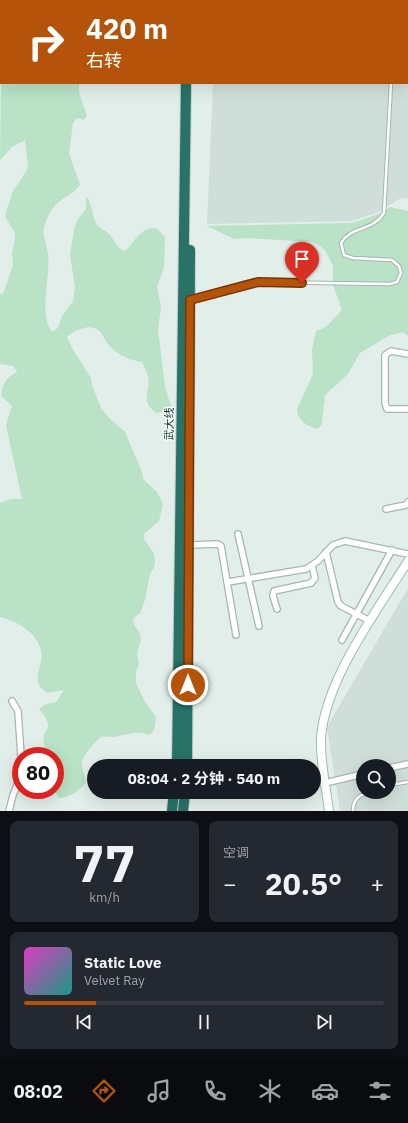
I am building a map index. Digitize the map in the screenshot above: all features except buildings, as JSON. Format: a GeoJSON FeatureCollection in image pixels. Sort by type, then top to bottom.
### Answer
{"type":"FeatureCollection","features":[{"type":"Feature","properties":{"kind":"highway","name":"武大线"},"geometry":{"type":"LineString","coordinates":[[186,84],[186,301],[189,545],[187,759]]}},
{"type":"Feature","properties":{"kind":"highway","name":"武大线"},"geometry":{"type":"LineString","coordinates":[[177,759],[186,301],[193,84]]}},
{"type":"Feature","properties":{"kind":"highway"},"geometry":{"type":"LineString","coordinates":[[172,811],[173,799]]}},
{"type":"Feature","properties":{"kind":"highway"},"geometry":{"type":"LineString","coordinates":[[183,811],[184,799]]}},
{"type":"Feature","properties":{"kind":"street"},"geometry":{"type":"LineString","coordinates":[[408,354],[392,352],[385,355],[385,403],[387,409],[408,408]]}},
{"type":"Feature","properties":{"kind":"street"},"geometry":{"type":"LineString","coordinates":[[386,509],[406,505],[408,502]]}},
{"type":"Feature","properties":{"kind":"street"},"geometry":{"type":"LineString","coordinates":[[238,534],[259,626]]}},
{"type":"Feature","properties":{"kind":"street"},"geometry":{"type":"LineString","coordinates":[[228,582],[306,569],[312,566],[333,545],[345,541],[408,554]]}},
{"type":"Feature","properties":{"kind":"street"},"geometry":{"type":"LineString","coordinates":[[189,545],[218,544],[221,546],[236,635]]}},
{"type":"Feature","properties":{"kind":"street"},"geometry":{"type":"LineString","coordinates":[[342,640],[392,550]]}},
{"type":"Feature","properties":{"kind":"street"},"geometry":{"type":"LineString","coordinates":[[326,552],[338,602],[356,615],[370,621]]}},
{"type":"Feature","properties":{"kind":"street"},"geometry":{"type":"LineString","coordinates":[[329,811],[321,738],[328,706],[346,663],[370,621],[408,561]]}},
{"type":"Feature","properties":{"kind":"street"},"geometry":{"type":"LineString","coordinates":[[277,609],[273,596],[274,591],[311,583],[315,578],[312,566]]}},
{"type":"Feature","properties":{"kind":"street"},"geometry":{"type":"LineString","coordinates":[[12,700],[18,711],[20,747]]}},
{"type":"Feature","properties":{"kind":"street"},"geometry":{"type":"LineString","coordinates":[[396,767],[408,764]]}},
{"type":"Feature","properties":{"kind":"street"},"geometry":{"type":"LineString","coordinates":[[325,783],[356,776]]}},
{"type":"Feature","properties":{"kind":"street"},"geometry":{"type":"LineString","coordinates":[[9,811],[12,799]]}},
{"type":"Feature","properties":{"kind":"lane"},"geometry":{"type":"LineString","coordinates":[[186,301],[258,282],[390,284],[397,282],[401,273],[399,266],[392,260],[353,258],[344,254],[341,243],[351,233],[376,223],[384,213],[390,84]]}},
{"type":"Feature","properties":{"kind":"lane"},"geometry":{"type":"LineString","coordinates":[[396,784],[408,782]]}},
{"type":"Feature","properties":{"kind":"lane"},"geometry":{"type":"LineString","coordinates":[[353,811],[354,800],[356,798]]}},
{"type":"Feature","properties":{"kind":"shaded area"},"geometry":{"type":"Polygon","coordinates":[[[213,84],[408,84],[408,199],[401,198],[377,213],[351,221],[207,224],[213,84]]]}},
{"type":"Feature","properties":{"kind":"shaded area"},"geometry":{"type":"Polygon","coordinates":[[[408,588],[408,811],[340,811],[327,727],[408,588]]]}},
{"type":"Feature","properties":{"kind":"green space"},"geometry":{"type":"Polygon","coordinates":[[[1,84],[79,84],[79,92],[87,116],[84,120],[77,118],[73,123],[69,153],[80,185],[54,207],[49,214],[44,228],[48,263],[45,305],[48,324],[52,332],[58,328],[62,316],[73,301],[75,287],[70,255],[74,229],[78,219],[86,209],[86,196],[90,202],[97,225],[108,233],[122,250],[125,251],[138,236],[146,230],[156,228],[165,237],[164,267],[157,287],[161,306],[158,330],[165,386],[171,406],[169,411],[156,413],[148,404],[147,396],[149,383],[142,362],[126,358],[112,349],[101,333],[95,328],[91,327],[77,330],[67,337],[72,348],[91,378],[92,385],[101,408],[109,418],[125,432],[142,472],[143,479],[157,492],[163,504],[159,521],[144,534],[144,539],[154,554],[155,560],[154,568],[150,574],[145,600],[140,613],[134,618],[133,623],[140,634],[141,640],[137,653],[139,665],[136,672],[136,683],[145,702],[156,717],[154,730],[150,735],[131,733],[114,737],[101,737],[89,749],[83,760],[82,767],[86,783],[74,793],[64,797],[64,747],[45,747],[44,735],[48,728],[48,723],[39,709],[44,705],[56,702],[64,690],[47,693],[40,687],[37,678],[41,660],[41,652],[35,638],[15,622],[0,617],[0,503],[11,499],[22,499],[6,425],[12,406],[1,396],[2,388],[5,382],[17,372],[14,366],[0,364],[0,293],[3,294],[13,265],[12,253],[15,239],[15,233],[5,216],[13,191],[28,167],[25,140],[12,147],[0,160],[1,84]]]}},
{"type":"Feature","properties":{"kind":"green space"},"geometry":{"type":"Polygon","coordinates":[[[390,207],[408,211],[408,336],[403,332],[390,335],[360,353],[348,374],[325,395],[322,424],[318,429],[314,428],[301,420],[297,413],[297,409],[313,374],[312,350],[316,331],[326,327],[342,310],[333,285],[333,266],[325,250],[314,242],[246,238],[234,239],[207,226],[352,223],[379,214],[390,207]]]}},
{"type":"Feature","properties":{"kind":"route"},"geometry":{"type":"LineString","coordinates":[[188,685],[190,300],[226,292],[258,282],[302,283]]}}]}
